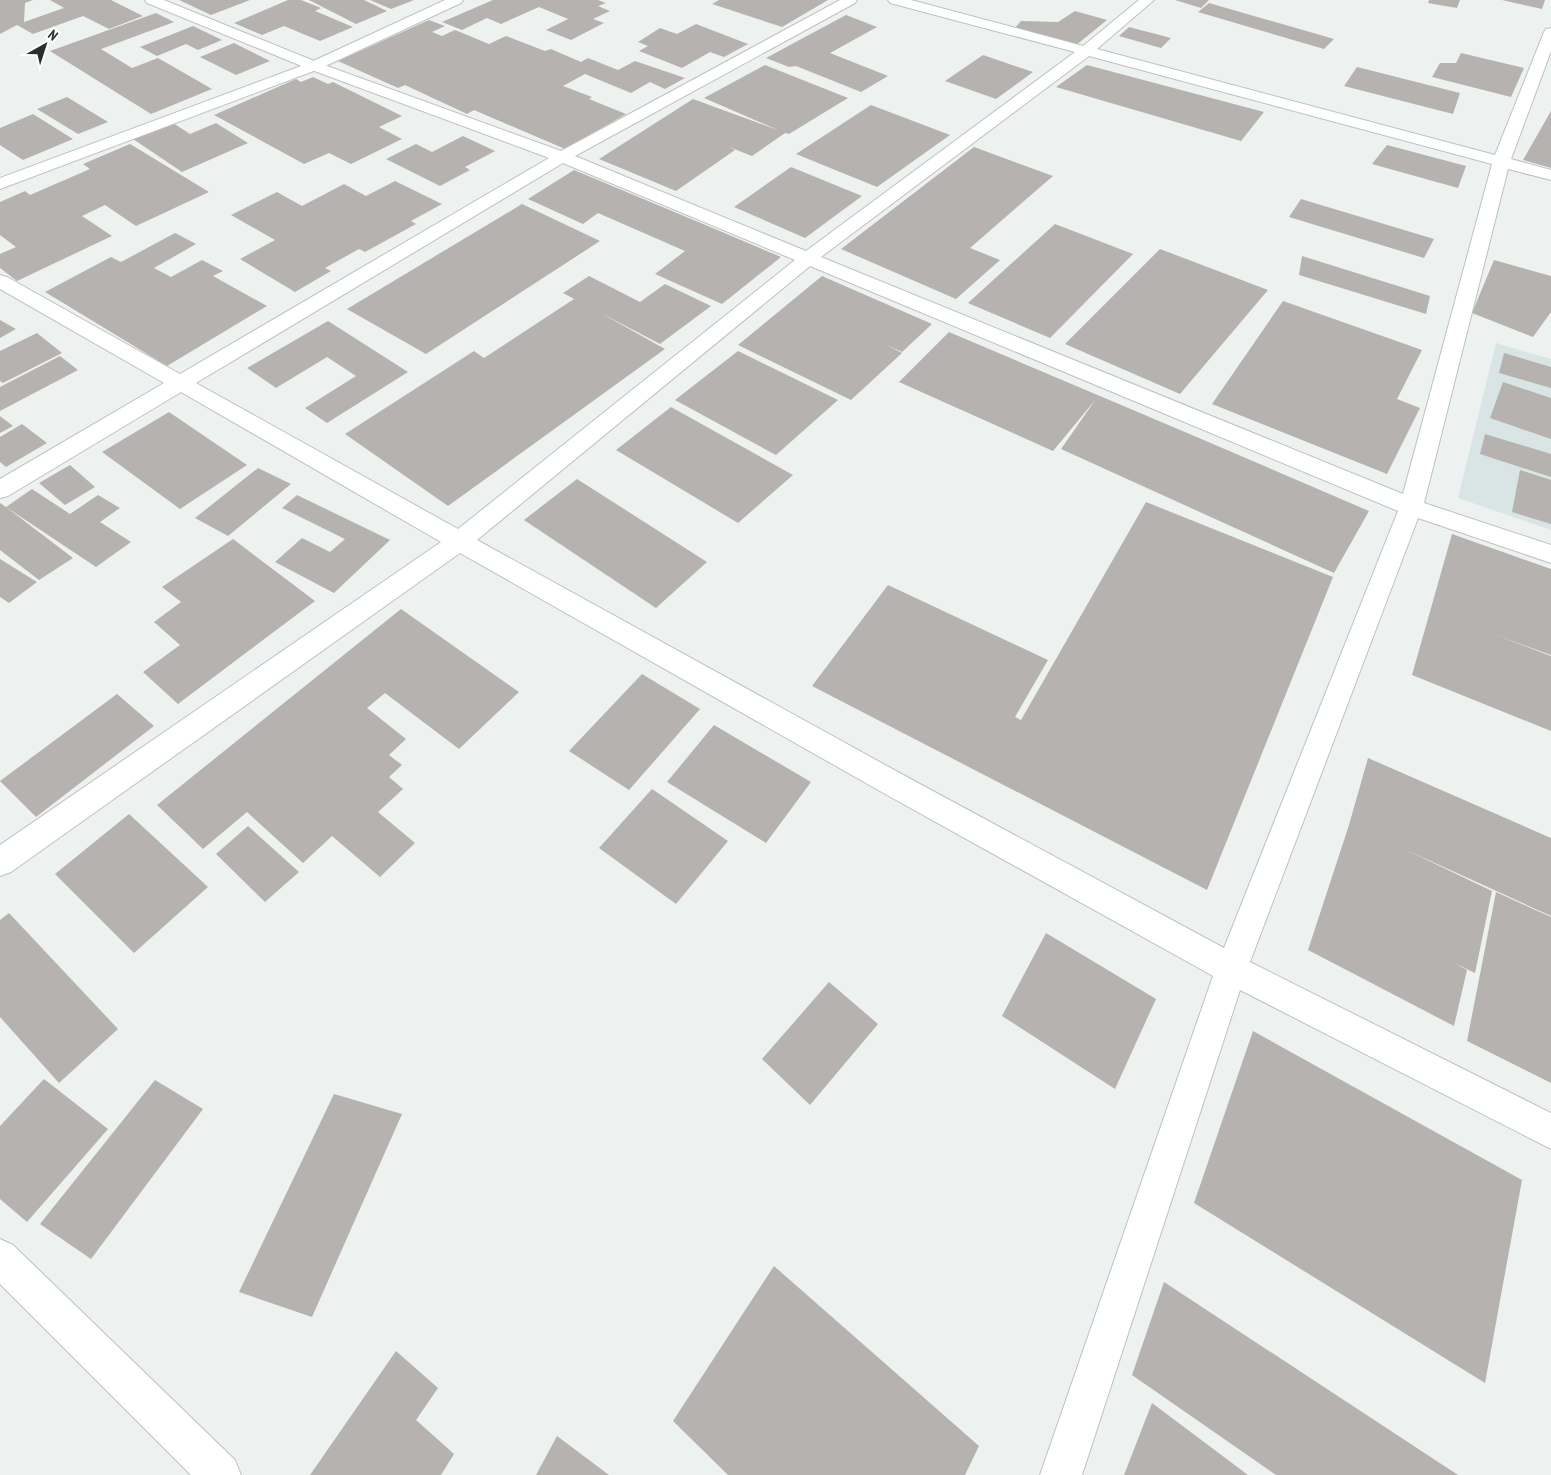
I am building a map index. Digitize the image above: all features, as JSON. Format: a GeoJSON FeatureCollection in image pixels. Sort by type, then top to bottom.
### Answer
{"type":"FeatureCollection","features":[{"type":"Feature","properties":{"kind":"street"},"geometry":{"type":"LineString","coordinates":[[152,0],[314,66],[562,157],[1412,507],[1551,554]]}},
{"type":"Feature","properties":{"kind":"street"},"geometry":{"type":"LineString","coordinates":[[0,184],[314,66],[456,0]]}},
{"type":"Feature","properties":{"kind":"street"},"geometry":{"type":"LineString","coordinates":[[0,490],[562,157],[850,0]]}},
{"type":"Feature","properties":{"kind":"street"},"geometry":{"type":"LineString","coordinates":[[895,0],[1551,175]]}},
{"type":"Feature","properties":{"kind":"street"},"geometry":{"type":"LineString","coordinates":[[0,862],[459,541],[807,259],[1086,51],[1147,0]]}},
{"type":"Feature","properties":{"kind":"street"},"geometry":{"type":"LineString","coordinates":[[1061,1475],[1231,969],[1412,507],[1501,162],[1551,32]]}},
{"type":"Feature","properties":{"kind":"street"},"geometry":{"type":"LineString","coordinates":[[0,280],[459,541],[897,786],[1231,969],[1551,1132]]}},
{"type":"Feature","properties":{"kind":"street"},"geometry":{"type":"LineString","coordinates":[[0,1258],[220,1475]]}},
{"type":"Feature","properties":{"kind":"shaded area"},"geometry":{"type":"Polygon","coordinates":[[[1496,343],[1551,359],[1551,530],[1458,498],[1496,343]]]}},
{"type":"Feature","properties":{"kind":"building"},"geometry":{"type":"Polygon","coordinates":[[[0,0],[33,0],[25,3],[24,22],[64,8],[50,0],[111,0],[143,16],[109,29],[83,16],[33,34],[17,25],[0,34],[0,0]]]}},
{"type":"Feature","properties":{"kind":"building"},"geometry":{"type":"Polygon","coordinates":[[[179,0],[250,0],[211,15],[179,0]]]}},
{"type":"Feature","properties":{"kind":"building"},"geometry":{"type":"Polygon","coordinates":[[[288,0],[301,0],[321,8],[315,11],[353,27],[320,41],[284,26],[262,35],[234,23],[288,0]]]}},
{"type":"Feature","properties":{"kind":"building"},"geometry":{"type":"Polygon","coordinates":[[[309,0],[364,0],[387,11],[356,24],[309,0]]]}},
{"type":"Feature","properties":{"kind":"building"},"geometry":{"type":"Polygon","coordinates":[[[370,0],[414,0],[391,9],[370,0]]]}},
{"type":"Feature","properties":{"kind":"building"},"geometry":{"type":"Polygon","coordinates":[[[493,0],[598,0],[606,3],[598,6],[610,11],[593,19],[604,23],[571,40],[546,30],[568,19],[539,7],[501,24],[487,18],[462,30],[442,22],[493,0]]]}},
{"type":"Feature","properties":{"kind":"building"},"geometry":{"type":"Polygon","coordinates":[[[719,0],[828,0],[782,27],[712,4],[719,0]]]}},
{"type":"Feature","properties":{"kind":"building"},"geometry":{"type":"Polygon","coordinates":[[[1175,0],[1209,0],[1201,8],[1175,0]]]}},
{"type":"Feature","properties":{"kind":"building"},"geometry":{"type":"Polygon","coordinates":[[[1429,0],[1460,0],[1457,8],[1428,3],[1429,0]]]}},
{"type":"Feature","properties":{"kind":"building"},"geometry":{"type":"Polygon","coordinates":[[[1502,0],[1545,0],[1542,9],[1502,0]]]}},
{"type":"Feature","properties":{"kind":"building"},"geometry":{"type":"Polygon","coordinates":[[[1209,3],[1334,39],[1324,49],[1198,12],[1209,3]]]}},
{"type":"Feature","properties":{"kind":"building"},"geometry":{"type":"Polygon","coordinates":[[[1075,11],[1107,20],[1075,46],[1014,29],[1021,21],[1058,22],[1075,11]]]}},
{"type":"Feature","properties":{"kind":"building"},"geometry":{"type":"Polygon","coordinates":[[[156,13],[174,22],[101,49],[132,68],[158,58],[212,89],[151,114],[50,51],[156,13]]]}},
{"type":"Feature","properties":{"kind":"building"},"geometry":{"type":"Polygon","coordinates":[[[846,15],[877,27],[830,53],[888,76],[861,92],[796,66],[789,67],[766,58],[846,15]]]}},
{"type":"Feature","properties":{"kind":"building"},"geometry":{"type":"Polygon","coordinates":[[[429,20],[445,26],[432,32],[442,36],[455,30],[489,44],[506,36],[545,51],[551,49],[581,62],[588,58],[618,70],[635,61],[685,78],[665,89],[650,82],[631,93],[585,74],[563,86],[592,97],[589,99],[626,114],[565,149],[474,110],[467,114],[405,85],[398,88],[338,61],[429,20]]]}},
{"type":"Feature","properties":{"kind":"building"},"geometry":{"type":"Polygon","coordinates":[[[696,24],[748,44],[724,57],[710,52],[682,68],[639,51],[648,46],[638,42],[660,28],[677,34],[696,24]]]}},
{"type":"Feature","properties":{"kind":"building"},"geometry":{"type":"Polygon","coordinates":[[[193,26],[222,40],[198,50],[186,44],[157,56],[140,47],[193,26]]]}},
{"type":"Feature","properties":{"kind":"building"},"geometry":{"type":"Polygon","coordinates":[[[1129,27],[1171,38],[1161,48],[1119,36],[1129,27]]]}},
{"type":"Feature","properties":{"kind":"building"},"geometry":{"type":"Polygon","coordinates":[[[234,43],[270,61],[236,75],[200,57],[234,43]]]}},
{"type":"Feature","properties":{"kind":"building"},"geometry":{"type":"Polygon","coordinates":[[[1461,53],[1524,68],[1511,97],[1432,77],[1440,63],[1456,63],[1461,53]]]}},
{"type":"Feature","properties":{"kind":"building"},"geometry":{"type":"Polygon","coordinates":[[[983,55],[1033,72],[996,99],[945,81],[983,55]]]}},
{"type":"Feature","properties":{"kind":"building"},"geometry":{"type":"Polygon","coordinates":[[[765,65],[848,98],[789,134],[785,133],[752,156],[729,147],[735,150],[676,191],[599,159],[693,99],[778,130],[704,98],[765,65]]]}},
{"type":"Feature","properties":{"kind":"building"},"geometry":{"type":"Polygon","coordinates":[[[1087,65],[1264,112],[1241,141],[1056,87],[1087,65]]]}},
{"type":"Feature","properties":{"kind":"building"},"geometry":{"type":"Polygon","coordinates":[[[1357,67],[1460,93],[1453,114],[1344,86],[1357,67]]]}},
{"type":"Feature","properties":{"kind":"building"},"geometry":{"type":"Polygon","coordinates":[[[313,77],[328,84],[333,82],[402,116],[379,127],[402,139],[351,164],[329,153],[304,164],[214,115],[296,79],[301,82],[313,77]]]}},
{"type":"Feature","properties":{"kind":"building"},"geometry":{"type":"Polygon","coordinates":[[[67,97],[108,122],[78,134],[37,109],[67,97]]]}},
{"type":"Feature","properties":{"kind":"building"},"geometry":{"type":"Polygon","coordinates":[[[871,105],[950,135],[877,187],[796,154],[871,105]]]}},
{"type":"Feature","properties":{"kind":"building"},"geometry":{"type":"Polygon","coordinates":[[[1551,111],[1551,168],[1523,160],[1551,111]]]}},
{"type":"Feature","properties":{"kind":"building"},"geometry":{"type":"Polygon","coordinates":[[[33,114],[73,139],[23,160],[0,145],[0,128],[33,114]]]}},
{"type":"Feature","properties":{"kind":"building"},"geometry":{"type":"Polygon","coordinates":[[[173,123],[190,134],[216,123],[248,143],[182,172],[133,139],[173,123]]]}},
{"type":"Feature","properties":{"kind":"building"},"geometry":{"type":"Polygon","coordinates":[[[463,136],[495,151],[465,167],[470,170],[440,186],[386,159],[416,144],[432,152],[463,136]]]}},
{"type":"Feature","properties":{"kind":"building"},"geometry":{"type":"Polygon","coordinates":[[[130,144],[209,192],[136,226],[105,205],[82,216],[112,236],[17,281],[0,268],[0,254],[16,247],[0,235],[0,202],[25,191],[30,195],[90,169],[83,164],[130,144]]]}},
{"type":"Feature","properties":{"kind":"building"},"geometry":{"type":"Polygon","coordinates":[[[1387,145],[1466,166],[1458,188],[1372,164],[1387,145]]]}},
{"type":"Feature","properties":{"kind":"building"},"geometry":{"type":"Polygon","coordinates":[[[974,147],[1053,176],[970,248],[1000,260],[956,299],[841,249],[974,147]]]}},
{"type":"Feature","properties":{"kind":"building"},"geometry":{"type":"Polygon","coordinates":[[[791,167],[862,196],[805,238],[734,207],[791,167]]]}},
{"type":"Feature","properties":{"kind":"building"},"geometry":{"type":"Polygon","coordinates":[[[574,170],[781,257],[722,304],[655,274],[685,251],[598,213],[583,224],[528,199],[574,170]]]}},
{"type":"Feature","properties":{"kind":"building"},"geometry":{"type":"Polygon","coordinates":[[[395,181],[442,204],[411,221],[416,224],[365,252],[359,249],[325,268],[331,271],[295,292],[240,259],[275,240],[231,215],[277,192],[302,206],[344,184],[366,196],[395,181]]]}},
{"type":"Feature","properties":{"kind":"building"},"geometry":{"type":"Polygon","coordinates":[[[1301,199],[1434,239],[1424,258],[1289,217],[1301,199]]]}},
{"type":"Feature","properties":{"kind":"building"},"geometry":{"type":"Polygon","coordinates":[[[522,204],[600,241],[426,354],[347,309],[522,204]]]}},
{"type":"Feature","properties":{"kind":"building"},"geometry":{"type":"Polygon","coordinates":[[[1055,224],[1133,254],[1050,338],[968,303],[1055,224]]]}},
{"type":"Feature","properties":{"kind":"building"},"geometry":{"type":"Polygon","coordinates":[[[175,233],[196,244],[154,268],[171,277],[202,260],[223,271],[213,276],[267,306],[167,366],[45,292],[111,257],[121,262],[175,233]]]}},
{"type":"Feature","properties":{"kind":"building"},"geometry":{"type":"Polygon","coordinates":[[[1160,249],[1268,290],[1180,394],[1065,344],[1160,249]]]}},
{"type":"Feature","properties":{"kind":"building"},"geometry":{"type":"Polygon","coordinates":[[[1302,256],[1430,296],[1426,314],[1299,275],[1302,256]]]}},
{"type":"Feature","properties":{"kind":"building"},"geometry":{"type":"Polygon","coordinates":[[[1494,260],[1551,276],[1551,312],[1533,337],[1472,313],[1494,260]]]}},
{"type":"Feature","properties":{"kind":"building"},"geometry":{"type":"Polygon","coordinates":[[[589,276],[640,302],[665,284],[711,306],[660,344],[599,312],[665,349],[448,506],[345,434],[474,351],[484,358],[574,299],[563,293],[589,276]]]}},
{"type":"Feature","properties":{"kind":"building"},"geometry":{"type":"Polygon","coordinates":[[[822,276],[932,324],[902,352],[885,344],[902,353],[851,400],[738,345],[822,276]]]}},
{"type":"Feature","properties":{"kind":"building"},"geometry":{"type":"Polygon","coordinates":[[[1283,301],[1422,350],[1397,399],[1420,408],[1387,474],[1212,404],[1283,301]]]}},
{"type":"Feature","properties":{"kind":"building"},"geometry":{"type":"Polygon","coordinates":[[[0,320],[16,329],[0,338],[0,320]]]}},
{"type":"Feature","properties":{"kind":"building"},"geometry":{"type":"Polygon","coordinates":[[[328,321],[408,372],[327,423],[305,408],[356,376],[327,357],[276,388],[247,368],[328,321]]]}},
{"type":"Feature","properties":{"kind":"building"},"geometry":{"type":"Polygon","coordinates":[[[949,332],[1369,511],[1334,573],[1061,449],[1096,399],[1053,451],[899,382],[949,332]]]}},
{"type":"Feature","properties":{"kind":"building"},"geometry":{"type":"Polygon","coordinates":[[[37,333],[62,353],[3,383],[0,381],[0,351],[37,333]]]}},
{"type":"Feature","properties":{"kind":"building"},"geometry":{"type":"Polygon","coordinates":[[[738,351],[838,400],[776,455],[675,400],[738,351]]]}},
{"type":"Feature","properties":{"kind":"building"},"geometry":{"type":"Polygon","coordinates":[[[1504,353],[1551,367],[1551,388],[1499,373],[1504,353]]]}},
{"type":"Feature","properties":{"kind":"building"},"geometry":{"type":"Polygon","coordinates":[[[60,356],[78,370],[0,411],[0,387],[60,356]]]}},
{"type":"Feature","properties":{"kind":"building"},"geometry":{"type":"Polygon","coordinates":[[[1503,382],[1551,398],[1551,439],[1490,418],[1503,382]]]}},
{"type":"Feature","properties":{"kind":"building"},"geometry":{"type":"Polygon","coordinates":[[[671,407],[793,475],[738,523],[616,450],[671,407]]]}},
{"type":"Feature","properties":{"kind":"building"},"geometry":{"type":"Polygon","coordinates":[[[169,412],[247,465],[180,509],[102,452],[169,412]]]}},
{"type":"Feature","properties":{"kind":"building"},"geometry":{"type":"Polygon","coordinates":[[[0,416],[13,426],[0,433],[0,416]]]}},
{"type":"Feature","properties":{"kind":"building"},"geometry":{"type":"Polygon","coordinates":[[[22,424],[47,443],[6,467],[0,462],[0,437],[22,424]]]}},
{"type":"Feature","properties":{"kind":"building"},"geometry":{"type":"Polygon","coordinates":[[[1485,434],[1551,454],[1551,477],[1480,454],[1485,434]]]}},
{"type":"Feature","properties":{"kind":"building"},"geometry":{"type":"Polygon","coordinates":[[[70,465],[95,487],[65,505],[39,483],[70,465]]]}},
{"type":"Feature","properties":{"kind":"building"},"geometry":{"type":"Polygon","coordinates":[[[258,468],[291,484],[228,536],[195,518],[258,468]]]}},
{"type":"Feature","properties":{"kind":"building"},"geometry":{"type":"Polygon","coordinates":[[[1520,470],[1551,480],[1551,524],[1512,512],[1520,470]]]}},
{"type":"Feature","properties":{"kind":"building"},"geometry":{"type":"Polygon","coordinates":[[[577,479],[707,562],[656,608],[524,520],[577,479]]]}},
{"type":"Feature","properties":{"kind":"building"},"geometry":{"type":"Polygon","coordinates":[[[32,489],[70,514],[98,495],[120,508],[100,522],[131,542],[96,567],[6,507],[32,489]]]}},
{"type":"Feature","properties":{"kind":"building"},"geometry":{"type":"Polygon","coordinates":[[[297,495],[390,540],[334,593],[275,562],[302,538],[330,552],[345,539],[282,508],[297,495]]]}},
{"type":"Feature","properties":{"kind":"building"},"geometry":{"type":"Polygon","coordinates":[[[1146,502],[1333,577],[1207,890],[812,686],[888,585],[1048,660],[1015,717],[1021,720],[1146,502]]]}},
{"type":"Feature","properties":{"kind":"building"},"geometry":{"type":"Polygon","coordinates":[[[0,503],[73,558],[39,580],[0,550],[0,503]]]}},
{"type":"Feature","properties":{"kind":"building"},"geometry":{"type":"Polygon","coordinates":[[[1452,534],[1551,569],[1551,655],[1493,634],[1551,656],[1551,731],[1412,675],[1452,534]]]}},
{"type":"Feature","properties":{"kind":"building"},"geometry":{"type":"Polygon","coordinates":[[[233,539],[315,601],[178,704],[143,672],[180,645],[154,622],[181,602],[162,587],[233,539]]]}},
{"type":"Feature","properties":{"kind":"building"},"geometry":{"type":"Polygon","coordinates":[[[0,559],[37,582],[9,603],[0,597],[0,559]]]}},
{"type":"Feature","properties":{"kind":"building"},"geometry":{"type":"Polygon","coordinates":[[[401,609],[519,692],[459,749],[385,693],[367,708],[406,739],[389,755],[402,765],[389,777],[403,789],[378,812],[415,843],[380,877],[332,836],[303,863],[247,812],[203,849],[157,805],[401,609]]]}},
{"type":"Feature","properties":{"kind":"building"},"geometry":{"type":"Polygon","coordinates":[[[642,674],[700,709],[629,790],[569,751],[642,674]]]}},
{"type":"Feature","properties":{"kind":"building"},"geometry":{"type":"Polygon","coordinates":[[[117,694],[154,726],[36,817],[0,781],[117,694]]]}},
{"type":"Feature","properties":{"kind":"building"},"geometry":{"type":"Polygon","coordinates":[[[714,725],[811,782],[766,843],[667,782],[714,725]]]}},
{"type":"Feature","properties":{"kind":"building"},"geometry":{"type":"Polygon","coordinates":[[[1368,758],[1551,838],[1551,916],[1404,849],[1492,891],[1475,973],[1454,963],[1467,970],[1454,1026],[1308,950],[1349,825],[1368,758]]]}},
{"type":"Feature","properties":{"kind":"building"},"geometry":{"type":"Polygon","coordinates":[[[652,789],[728,841],[676,904],[599,848],[652,789]]]}},
{"type":"Feature","properties":{"kind":"building"},"geometry":{"type":"Polygon","coordinates":[[[129,814],[208,887],[134,953],[55,874],[129,814]]]}},
{"type":"Feature","properties":{"kind":"building"},"geometry":{"type":"Polygon","coordinates":[[[248,826],[299,872],[265,902],[216,854],[248,826]]]}},
{"type":"Feature","properties":{"kind":"building"},"geometry":{"type":"Polygon","coordinates":[[[1496,892],[1551,917],[1551,1083],[1467,1041],[1496,892]]]}},
{"type":"Feature","properties":{"kind":"building"},"geometry":{"type":"Polygon","coordinates":[[[9,913],[118,1029],[59,1083],[0,1017],[0,920],[9,913]]]}},
{"type":"Feature","properties":{"kind":"building"},"geometry":{"type":"Polygon","coordinates":[[[1046,933],[1156,999],[1115,1089],[1002,1016],[1046,933]]]}},
{"type":"Feature","properties":{"kind":"building"},"geometry":{"type":"Polygon","coordinates":[[[829,982],[878,1024],[810,1105],[762,1059],[829,982]]]}},
{"type":"Feature","properties":{"kind":"building"},"geometry":{"type":"Polygon","coordinates":[[[1253,1031],[1522,1180],[1485,1383],[1194,1203],[1253,1031]]]}},
{"type":"Feature","properties":{"kind":"building"},"geometry":{"type":"Polygon","coordinates":[[[44,1079],[108,1129],[27,1222],[0,1199],[0,1126],[44,1079]]]}},
{"type":"Feature","properties":{"kind":"building"},"geometry":{"type":"Polygon","coordinates":[[[155,1080],[203,1109],[91,1259],[40,1224],[155,1080]]]}},
{"type":"Feature","properties":{"kind":"building"},"geometry":{"type":"Polygon","coordinates":[[[334,1094],[402,1114],[312,1317],[239,1292],[334,1094]]]}},
{"type":"Feature","properties":{"kind":"building"},"geometry":{"type":"Polygon","coordinates":[[[774,1266],[979,1446],[965,1475],[728,1475],[673,1421],[774,1266]]]}},
{"type":"Feature","properties":{"kind":"building"},"geometry":{"type":"Polygon","coordinates":[[[1164,1282],[1458,1475],[1276,1475],[1132,1375],[1164,1282]]]}},
{"type":"Feature","properties":{"kind":"building"},"geometry":{"type":"Polygon","coordinates":[[[396,1351],[438,1388],[416,1420],[454,1454],[441,1475],[310,1475],[396,1351]]]}},
{"type":"Feature","properties":{"kind":"building"},"geometry":{"type":"Polygon","coordinates":[[[1152,1403],[1248,1475],[1124,1475],[1152,1403]]]}},
{"type":"Feature","properties":{"kind":"building"},"geometry":{"type":"Polygon","coordinates":[[[557,1436],[609,1475],[536,1475],[557,1436]]]}}]}
